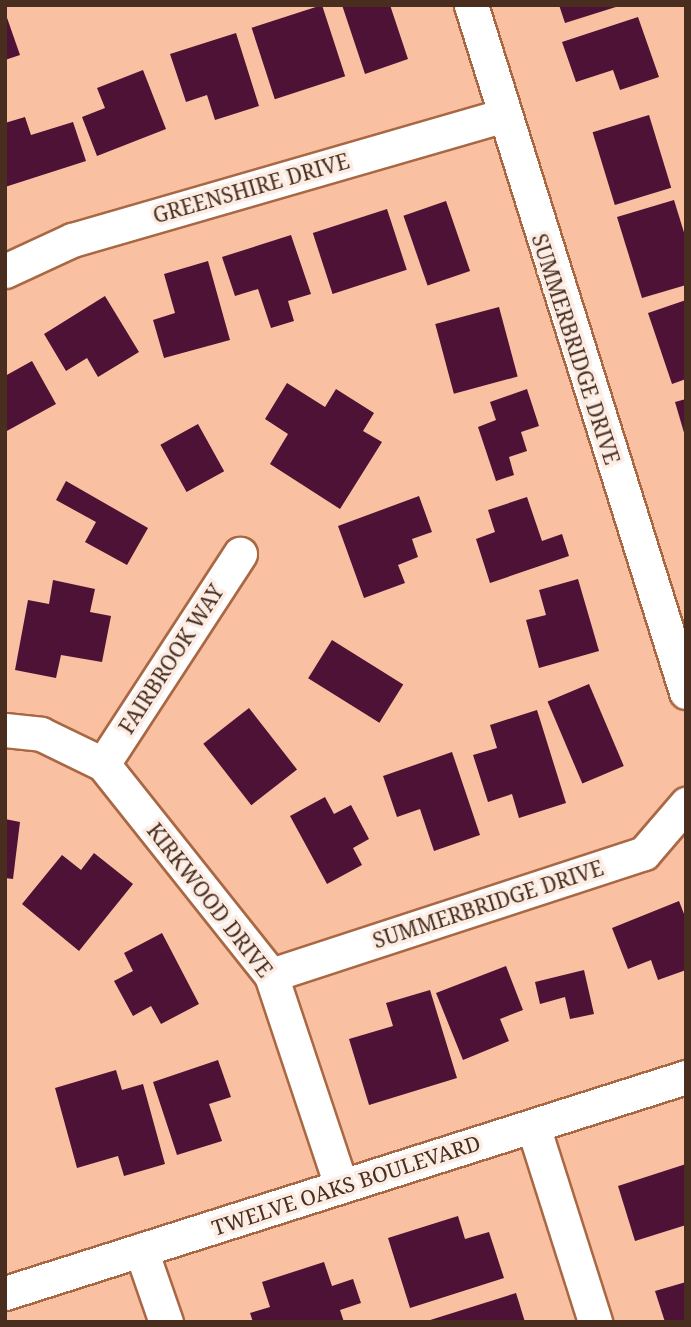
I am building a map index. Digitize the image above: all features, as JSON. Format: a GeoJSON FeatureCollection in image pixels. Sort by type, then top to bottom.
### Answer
{"type":"FeatureCollection","features":[{"type":"Feature","properties":{"kind":"street","name":"SUMMERBRIDGE DRIVE"},"geometry":{"type":"LineString","coordinates":[[471,5],[501,116],[686,692]]}},
{"type":"Feature","properties":{"kind":"street","name":"GREENSHIRE DRIVE"},"geometry":{"type":"LineString","coordinates":[[5,271],[72,240],[501,116]]}},
{"type":"Feature","properties":{"kind":"street","name":"FAIRBROOK WAY"},"geometry":{"type":"LineString","coordinates":[[103,764],[240,554]]}},
{"type":"Feature","properties":{"kind":"street","name":"KIRKWOOD DRIVE"},"geometry":{"type":"LineString","coordinates":[[5,730],[41,734],[103,764],[271,975],[341,1186]]}},
{"type":"Feature","properties":{"kind":"street","name":"SUMMERBRIDGE DRIVE"},"geometry":{"type":"LineString","coordinates":[[271,975],[644,853],[686,804]]}},
{"type":"Feature","properties":{"kind":"street","name":"TWELVE OAKS BOULEVARD"},"geometry":{"type":"LineString","coordinates":[[5,1293],[686,1077]]}},
{"type":"Feature","properties":{"kind":"street"},"geometry":{"type":"LineString","coordinates":[[533,1126],[595,1322]]}},
{"type":"Feature","properties":{"kind":"street"},"geometry":{"type":"LineString","coordinates":[[141,1250],[166,1322]]}},
{"type":"Feature","properties":{"kind":"building"},"geometry":{"type":"Polygon","coordinates":[[[322,5],[345,76],[275,99],[252,28],[322,5]]]}},
{"type":"Feature","properties":{"kind":"building"},"geometry":{"type":"Polygon","coordinates":[[[342,5],[390,5],[408,59],[365,74],[342,5]]]}},
{"type":"Feature","properties":{"kind":"building"},"geometry":{"type":"Polygon","coordinates":[[[559,5],[619,5],[619,6],[565,23],[559,5]]]}},
{"type":"Feature","properties":{"kind":"building"},"geometry":{"type":"Polygon","coordinates":[[[5,12],[20,55],[5,60],[5,12]]]}},
{"type":"Feature","properties":{"kind":"building"},"geometry":{"type":"Polygon","coordinates":[[[638,17],[659,77],[620,90],[613,70],[576,82],[562,42],[638,17]]]}},
{"type":"Feature","properties":{"kind":"building"},"geometry":{"type":"Polygon","coordinates":[[[236,33],[259,106],[215,120],[207,95],[186,102],[170,54],[236,33]]]}},
{"type":"Feature","properties":{"kind":"building"},"geometry":{"type":"Polygon","coordinates":[[[143,70],[166,129],[97,156],[82,117],[105,108],[97,88],[143,70]]]}},
{"type":"Feature","properties":{"kind":"building"},"geometry":{"type":"Polygon","coordinates":[[[649,115],[671,188],[615,205],[593,132],[649,115]]]}},
{"type":"Feature","properties":{"kind":"building"},"geometry":{"type":"Polygon","coordinates":[[[25,117],[31,135],[73,122],[86,161],[5,187],[5,123],[25,117]]]}},
{"type":"Feature","properties":{"kind":"building"},"geometry":{"type":"Polygon","coordinates":[[[674,200],[686,239],[686,285],[642,298],[617,217],[674,200]]]}},
{"type":"Feature","properties":{"kind":"building"},"geometry":{"type":"Polygon","coordinates":[[[446,201],[470,271],[428,286],[403,216],[446,201]]]}},
{"type":"Feature","properties":{"kind":"building"},"geometry":{"type":"Polygon","coordinates":[[[387,209],[407,270],[333,294],[313,233],[387,209]]]}},
{"type":"Feature","properties":{"kind":"building"},"geometry":{"type":"Polygon","coordinates":[[[291,235],[311,294],[288,301],[294,321],[271,328],[258,289],[235,296],[222,257],[291,235]]]}},
{"type":"Feature","properties":{"kind":"building"},"geometry":{"type":"Polygon","coordinates":[[[208,261],[230,340],[164,358],[153,320],[175,313],[164,274],[208,261]]]}},
{"type":"Feature","properties":{"kind":"building"},"geometry":{"type":"Polygon","coordinates":[[[105,296],[139,352],[98,377],[87,358],[66,371],[44,334],[105,296]]]}},
{"type":"Feature","properties":{"kind":"building"},"geometry":{"type":"Polygon","coordinates":[[[686,300],[686,379],[672,384],[648,313],[686,300]]]}},
{"type":"Feature","properties":{"kind":"building"},"geometry":{"type":"Polygon","coordinates":[[[499,307],[518,377],[454,394],[435,324],[499,307]]]}},
{"type":"Feature","properties":{"kind":"building"},"geometry":{"type":"Polygon","coordinates":[[[32,361],[56,404],[5,432],[5,376],[32,361]]]}},
{"type":"Feature","properties":{"kind":"building"},"geometry":{"type":"Polygon","coordinates":[[[287,383],[325,407],[336,389],[374,413],[363,431],[382,442],[340,509],[270,464],[288,434],[265,419],[287,383]]]}},
{"type":"Feature","properties":{"kind":"building"},"geometry":{"type":"Polygon","coordinates":[[[527,389],[539,426],[521,432],[527,451],[509,457],[514,475],[496,481],[478,427],[496,420],[490,402],[527,389]]]}},
{"type":"Feature","properties":{"kind":"building"},"geometry":{"type":"Polygon","coordinates":[[[686,399],[686,436],[685,436],[675,402],[686,399]]]}},
{"type":"Feature","properties":{"kind":"building"},"geometry":{"type":"Polygon","coordinates":[[[198,424],[224,471],[187,492],[160,445],[198,424]]]}},
{"type":"Feature","properties":{"kind":"building"},"geometry":{"type":"Polygon","coordinates":[[[66,481],[148,528],[127,565],[85,542],[96,522],[56,500],[66,481]]]}},
{"type":"Feature","properties":{"kind":"building"},"geometry":{"type":"Polygon","coordinates":[[[419,496],[432,532],[412,539],[418,557],[398,565],[405,583],[364,598],[338,526],[419,496]]]}},
{"type":"Feature","properties":{"kind":"building"},"geometry":{"type":"Polygon","coordinates":[[[527,497],[542,541],[562,534],[569,556],[490,583],[476,539],[495,532],[488,510],[527,497]]]}},
{"type":"Feature","properties":{"kind":"building"},"geometry":{"type":"Polygon","coordinates":[[[578,579],[599,651],[539,668],[526,620],[546,615],[539,590],[578,579]]]}},
{"type":"Feature","properties":{"kind":"building"},"geometry":{"type":"Polygon","coordinates":[[[53,580],[95,589],[90,612],[111,616],[102,662],[61,655],[56,678],[15,670],[28,600],[49,604],[53,580]]]}},
{"type":"Feature","properties":{"kind":"building"},"geometry":{"type":"Polygon","coordinates":[[[332,640],[403,685],[379,723],[308,678],[332,640]]]}},
{"type":"Feature","properties":{"kind":"building"},"geometry":{"type":"Polygon","coordinates":[[[589,684],[624,766],[582,784],[548,702],[589,684]]]}},
{"type":"Feature","properties":{"kind":"building"},"geometry":{"type":"Polygon","coordinates":[[[249,708],[297,769],[251,805],[203,744],[249,708]]]}},
{"type":"Feature","properties":{"kind":"building"},"geometry":{"type":"Polygon","coordinates":[[[537,710],[566,803],[519,818],[512,794],[488,802],[473,755],[497,748],[490,725],[537,710]]]}},
{"type":"Feature","properties":{"kind":"building"},"geometry":{"type":"Polygon","coordinates":[[[452,752],[480,835],[434,851],[420,809],[397,817],[383,776],[452,752]]]}},
{"type":"Feature","properties":{"kind":"building"},"geometry":{"type":"Polygon","coordinates":[[[325,797],[334,814],[351,805],[369,839],[353,848],[362,865],[327,884],[290,816],[325,797]]]}},
{"type":"Feature","properties":{"kind":"building"},"geometry":{"type":"Polygon","coordinates":[[[5,819],[20,822],[13,879],[5,878],[5,819]]]}},
{"type":"Feature","properties":{"kind":"building"},"geometry":{"type":"Polygon","coordinates":[[[94,853],[133,884],[79,951],[22,904],[62,855],[81,870],[94,853]]]}},
{"type":"Feature","properties":{"kind":"building"},"geometry":{"type":"Polygon","coordinates":[[[679,901],[686,919],[686,970],[658,980],[651,960],[628,969],[612,928],[679,901]]]}},
{"type":"Feature","properties":{"kind":"building"},"geometry":{"type":"Polygon","coordinates":[[[162,933],[199,1004],[161,1024],[151,1006],[133,1016],[114,981],[133,971],[124,953],[162,933]]]}},
{"type":"Feature","properties":{"kind":"building"},"geometry":{"type":"Polygon","coordinates":[[[506,966],[523,1010],[500,1019],[509,1041],[463,1060],[436,993],[506,966]]]}},
{"type":"Feature","properties":{"kind":"building"},"geometry":{"type":"Polygon","coordinates":[[[584,970],[594,1014],[570,1019],[565,997],[540,1004],[535,982],[584,970]]]}},
{"type":"Feature","properties":{"kind":"building"},"geometry":{"type":"Polygon","coordinates":[[[430,990],[457,1078],[369,1105],[349,1039],[393,1026],[386,1003],[430,990]]]}},
{"type":"Feature","properties":{"kind":"building"},"geometry":{"type":"Polygon","coordinates":[[[218,1060],[231,1097],[209,1104],[222,1141],[177,1155],[153,1082],[218,1060]]]}},
{"type":"Feature","properties":{"kind":"building"},"geometry":{"type":"Polygon","coordinates":[[[116,1070],[122,1090],[143,1084],[165,1164],[124,1176],[118,1156],[77,1168],[55,1088],[116,1070]]]}},
{"type":"Feature","properties":{"kind":"building"},"geometry":{"type":"Polygon","coordinates":[[[686,1164],[686,1225],[635,1241],[618,1186],[686,1164]]]}},
{"type":"Feature","properties":{"kind":"building"},"geometry":{"type":"Polygon","coordinates":[[[458,1216],[465,1239],[489,1232],[504,1278],[410,1308],[388,1238],[458,1216]]]}},
{"type":"Feature","properties":{"kind":"building"},"geometry":{"type":"Polygon","coordinates":[[[324,1262],[332,1286],[353,1279],[361,1303],[340,1310],[344,1322],[253,1322],[250,1313],[270,1307],[262,1282],[324,1262]]]}},
{"type":"Feature","properties":{"kind":"building"},"geometry":{"type":"Polygon","coordinates":[[[686,1282],[686,1322],[665,1322],[655,1291],[686,1282]]]}},
{"type":"Feature","properties":{"kind":"building"},"geometry":{"type":"Polygon","coordinates":[[[516,1293],[525,1322],[427,1322],[427,1321],[516,1293]]]}}]}
